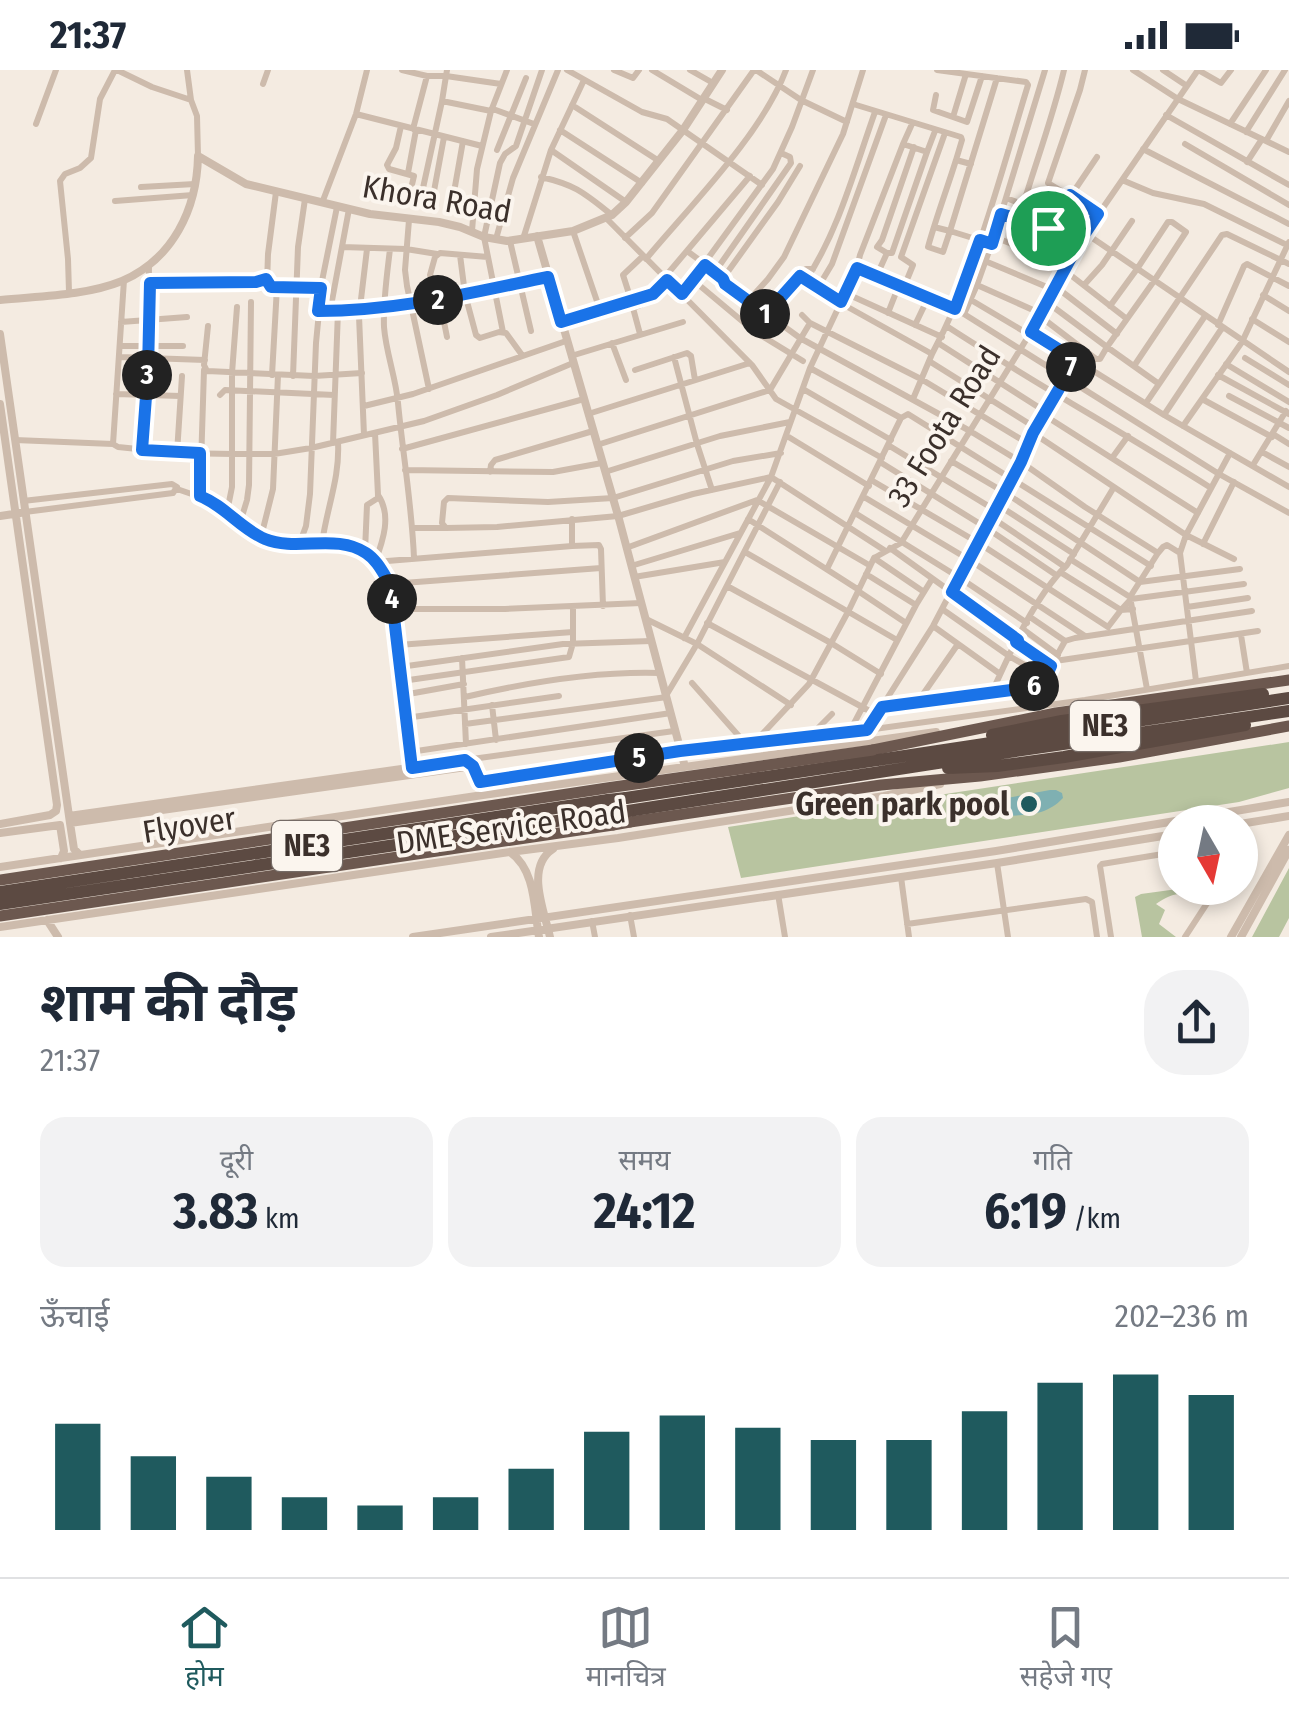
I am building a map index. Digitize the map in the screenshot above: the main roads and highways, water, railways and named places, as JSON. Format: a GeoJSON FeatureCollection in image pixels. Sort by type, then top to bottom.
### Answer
{"type":"FeatureCollection","features":[{"type":"Feature","properties":{"kind":"highway","name":"Flyover"},"geometry":{"type":"LineString","coordinates":[[0,880],[873,750],[1056,713],[1117,710],[1289,680]]}},
{"type":"Feature","properties":{"kind":"highway"},"geometry":{"type":"LineString","coordinates":[[921,753],[1007,731],[1117,710],[1289,694]]}},
{"type":"Feature","properties":{"kind":"highway","name":"NE3"},"geometry":{"type":"LineString","coordinates":[[628,810],[921,753],[1289,694]]}},
{"type":"Feature","properties":{"kind":"highway"},"geometry":{"type":"LineString","coordinates":[[881,778],[1126,751],[1289,712]]}},
{"type":"Feature","properties":{"kind":"highway","name":"NE3"},"geometry":{"type":"LineString","coordinates":[[0,892],[609,807],[628,810],[881,778],[1289,712]]}},
{"type":"Feature","properties":{"kind":"highway"},"geometry":{"type":"LineString","coordinates":[[881,778],[980,776],[1289,726]]}},
{"type":"Feature","properties":{"kind":"highway","name":"NE3"},"geometry":{"type":"LineString","coordinates":[[0,904],[609,807]]}},
{"type":"Feature","properties":{"kind":"highway"},"geometry":{"type":"LineString","coordinates":[[0,916],[628,810]]}},
{"type":"Feature","properties":{"kind":"water","name":"Green park pool"},"geometry":{"type":"Polygon","coordinates":[[[1050,790],[1062,793],[1063,798],[1050,808],[1028,815],[998,813],[998,806],[1007,798],[1050,790]]]}},
{"type":"Feature","properties":{"kind":"place","name":"Green park pool"},"geometry":{"type":"Point","coordinates":[1029,804]}}]}
